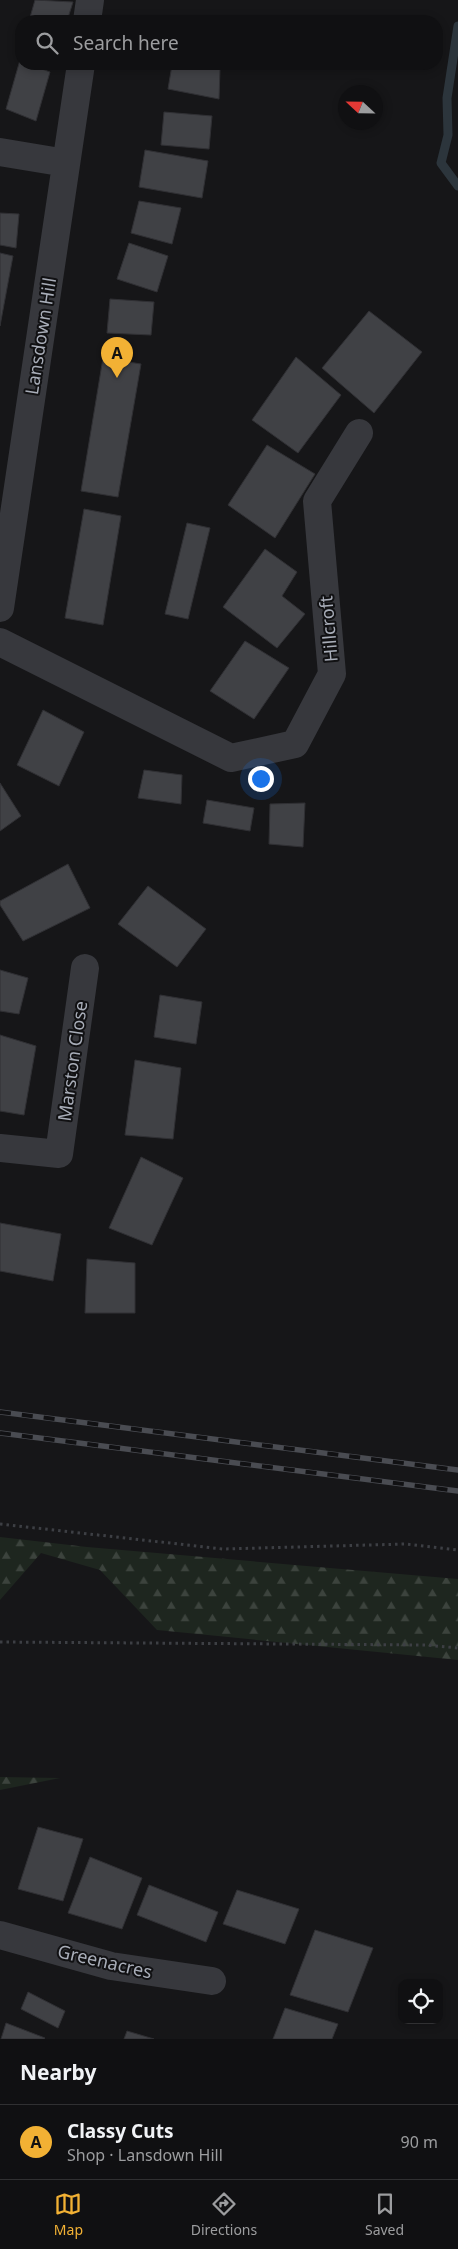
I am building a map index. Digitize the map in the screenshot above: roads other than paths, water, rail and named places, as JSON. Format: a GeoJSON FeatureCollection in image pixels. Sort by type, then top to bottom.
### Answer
{"type":"FeatureCollection","features":[{"type":"Feature","properties":{"kind":"street"},"geometry":{"type":"LineString","coordinates":[[88,15],[90,0]]}},
{"type":"Feature","properties":{"kind":"street","name":"Lansdown Hill"},"geometry":{"type":"LineString","coordinates":[[0,608],[9,473],[66,163],[79,70]]}},
{"type":"Feature","properties":{"kind":"street"},"geometry":{"type":"LineString","coordinates":[[0,152],[66,163]]}},
{"type":"Feature","properties":{"kind":"street","name":"Hillcroft"},"geometry":{"type":"LineString","coordinates":[[0,642],[231,758],[295,744],[332,674],[317,501],[359,433]]}},
{"type":"Feature","properties":{"kind":"street","name":"Marston Close"},"geometry":{"type":"LineString","coordinates":[[0,1148],[59,1154],[85,968]]}},
{"type":"Feature","properties":{"kind":"street","name":"Greenacres"},"geometry":{"type":"LineString","coordinates":[[0,1935],[112,1966],[212,1982]]}},
{"type":"Feature","properties":{"kind":"waterway"},"geometry":{"type":"LineString","coordinates":[[458,26],[447,98],[448,135],[441,163],[458,186]]}},
{"type":"Feature","properties":{"kind":"railway"},"geometry":{"type":"LineString","coordinates":[[0,1412],[458,1470]]}},
{"type":"Feature","properties":{"kind":"railway"},"geometry":{"type":"LineString","coordinates":[[0,1433],[458,1491]]}},
{"type":"Feature","properties":{"kind":"place","name":"Classy Cuts"},"geometry":{"type":"Point","coordinates":[117,378]}}]}
